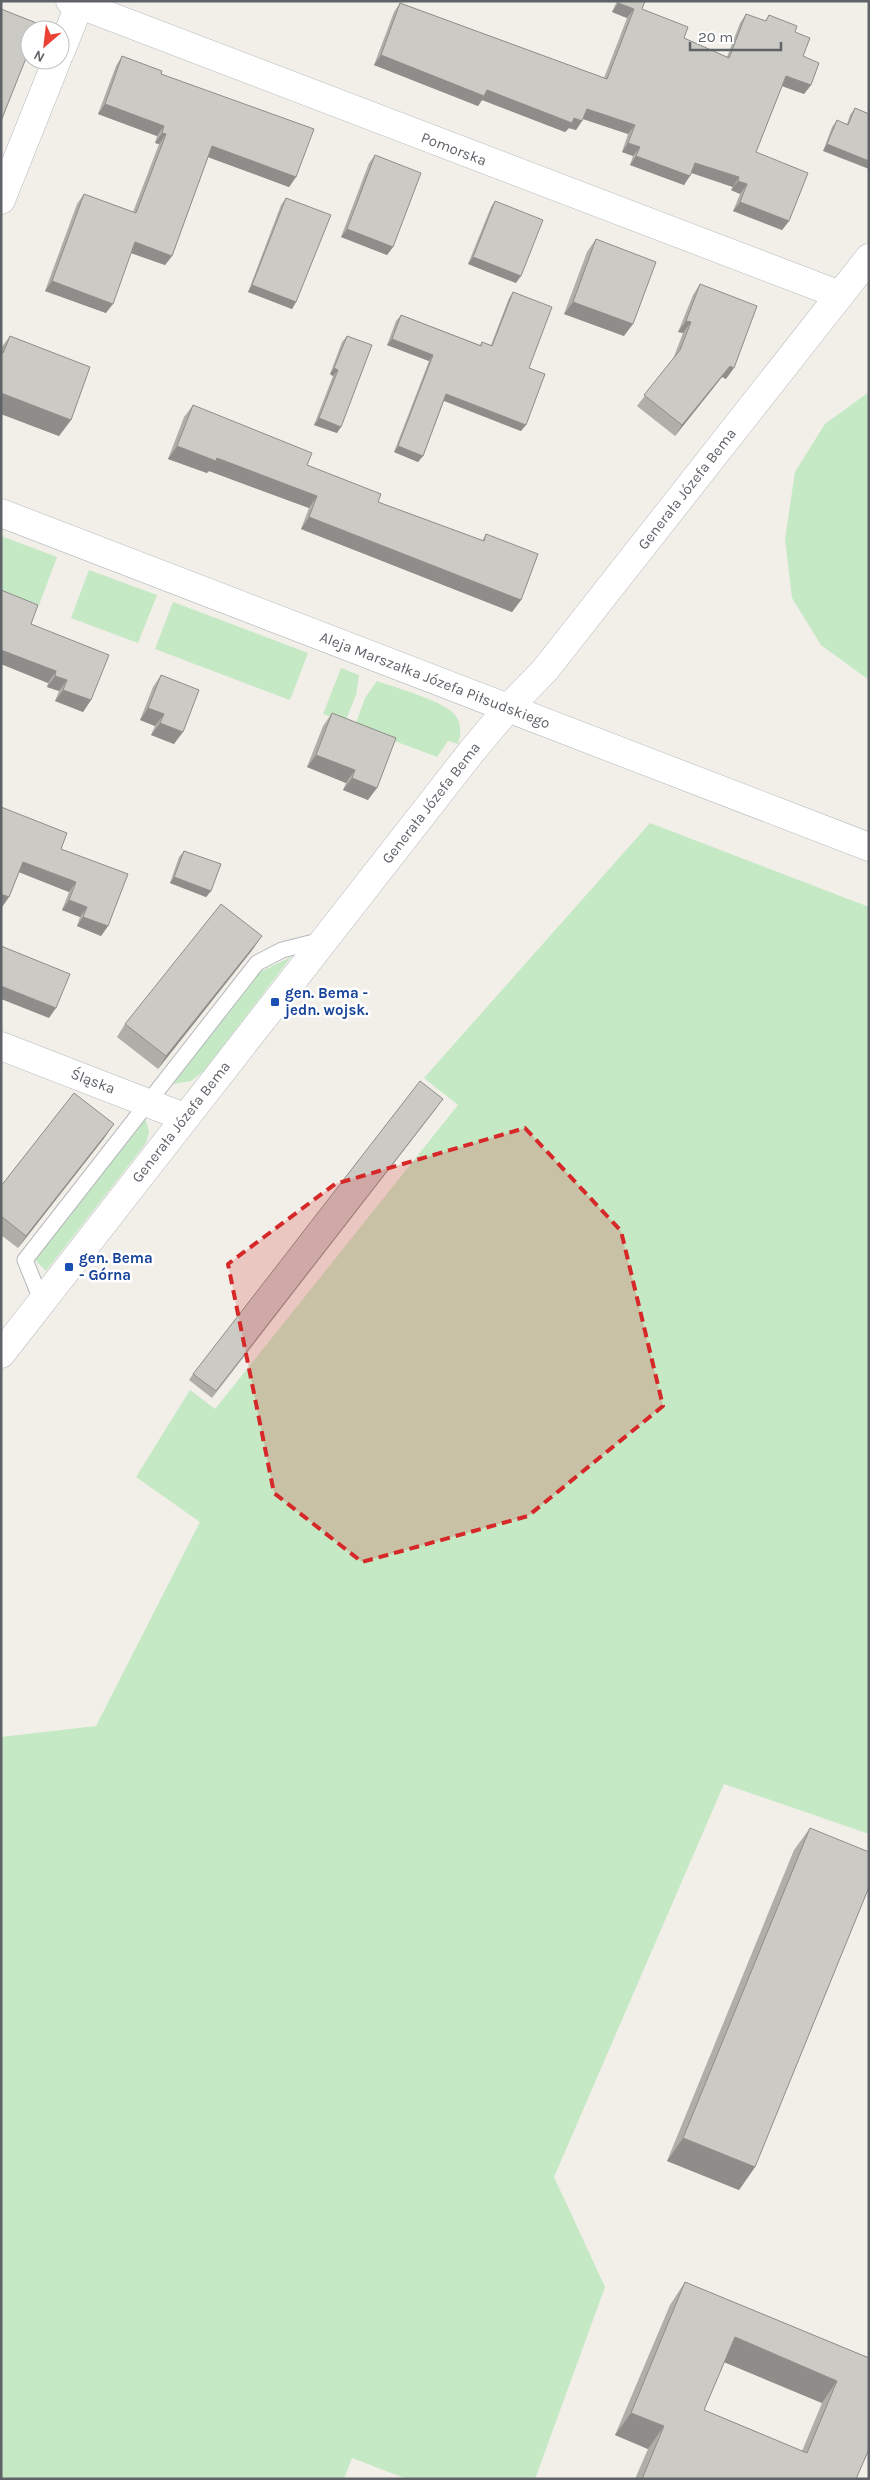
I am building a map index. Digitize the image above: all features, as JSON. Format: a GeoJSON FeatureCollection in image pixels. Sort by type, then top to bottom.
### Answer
{"type":"FeatureCollection","features":[{"type":"Feature","properties":{"kind":"street"},"geometry":{"type":"LineString","coordinates":[[70,23],[77,2]]}},
{"type":"Feature","properties":{"kind":"street","name":"Pomorska"},"geometry":{"type":"LineString","coordinates":[[77,2],[840,295]]}},
{"type":"Feature","properties":{"kind":"street"},"geometry":{"type":"LineString","coordinates":[[1,200],[53,70]]}},
{"type":"Feature","properties":{"kind":"street","name":"Generała Józefa Bema"},"geometry":{"type":"LineString","coordinates":[[1,1354],[323,940],[508,708],[545,670],[869,258]]}},
{"type":"Feature","properties":{"kind":"street","name":"Aleja Marszałka Józefa Piłsudskiego"},"geometry":{"type":"LineString","coordinates":[[1,513],[869,847]]}},
{"type":"Feature","properties":{"kind":"street","name":"Śląska"},"geometry":{"type":"LineString","coordinates":[[1,1046],[184,1117]]}},
{"type":"Feature","properties":{"kind":"lane"},"geometry":{"type":"LineString","coordinates":[[42,1302],[25,1260],[257,963],[282,950],[323,940]]}},
{"type":"Feature","properties":{"kind":"highlighted area"},"geometry":{"type":"Polygon","coordinates":[[[525,1128],[621,1231],[663,1406],[528,1516],[362,1562],[274,1493],[228,1264],[335,1184],[525,1128]]]}},
{"type":"Feature","properties":{"kind":"green space"},"geometry":{"type":"Polygon","coordinates":[[[869,392],[869,680],[821,645],[792,598],[785,539],[795,472],[825,424],[869,392]]]}},
{"type":"Feature","properties":{"kind":"green space"},"geometry":{"type":"Polygon","coordinates":[[[1,536],[57,557],[39,605],[1,590],[1,536]]]}},
{"type":"Feature","properties":{"kind":"green space"},"geometry":{"type":"Polygon","coordinates":[[[89,570],[157,595],[138,643],[71,618],[89,570]]]}},
{"type":"Feature","properties":{"kind":"green space"},"geometry":{"type":"Polygon","coordinates":[[[173,602],[308,653],[290,700],[155,649],[173,602]]]}},
{"type":"Feature","properties":{"kind":"green space"},"geometry":{"type":"Polygon","coordinates":[[[341,668],[359,675],[356,695],[345,722],[323,714],[341,668]]]}},
{"type":"Feature","properties":{"kind":"green space"},"geometry":{"type":"Polygon","coordinates":[[[377,681],[419,695],[450,710],[460,725],[458,744],[448,741],[437,757],[355,726],[365,698],[377,681]]]}},
{"type":"Feature","properties":{"kind":"green space"},"geometry":{"type":"Polygon","coordinates":[[[650,823],[869,907],[869,1834],[724,1784],[554,2177],[605,2287],[535,2479],[407,2479],[352,2458],[344,2479],[1,2479],[1,1737],[96,1726],[200,1522],[136,1477],[190,1390],[215,1409],[458,1105],[424,1078],[650,823]]]}},
{"type":"Feature","properties":{"kind":"green space"},"geometry":{"type":"Polygon","coordinates":[[[291,957],[204,1071],[191,1081],[173,1084],[258,973],[291,957]]]}},
{"type":"Feature","properties":{"kind":"green space"},"geometry":{"type":"Polygon","coordinates":[[[145,1118],[149,1131],[146,1143],[46,1271],[34,1259],[145,1118]]]}},
{"type":"Feature","properties":{"kind":"building"},"geometry":{"type":"Polygon","coordinates":[[[619,1],[645,1],[642,9],[688,27],[684,38],[729,58],[746,14],[766,21],[769,15],[797,26],[795,32],[810,38],[803,56],[819,63],[811,85],[786,76],[756,152],[808,173],[789,221],[740,202],[747,184],[738,181],[739,177],[695,163],[690,176],[636,156],[640,147],[628,143],[635,125],[587,109],[582,121],[574,118],[572,123],[487,90],[484,96],[381,55],[400,3],[607,79],[634,9],[618,3],[619,1]]]}},
{"type":"Feature","properties":{"kind":"building"},"geometry":{"type":"Polygon","coordinates":[[[1,9],[29,20],[20,20],[21,70],[1,121],[1,9]]]}},
{"type":"Feature","properties":{"kind":"building"},"geometry":{"type":"Polygon","coordinates":[[[122,56],[162,71],[161,74],[314,129],[296,177],[212,146],[172,256],[135,242],[113,304],[52,281],[84,194],[136,213],[166,134],[162,133],[164,126],[105,104],[122,56]]]}},
{"type":"Feature","properties":{"kind":"building"},"geometry":{"type":"Polygon","coordinates":[[[855,108],[869,114],[869,161],[827,144],[837,120],[848,125],[855,108]]]}},
{"type":"Feature","properties":{"kind":"building"},"geometry":{"type":"Polygon","coordinates":[[[375,155],[421,173],[393,247],[347,229],[375,155]]]}},
{"type":"Feature","properties":{"kind":"building"},"geometry":{"type":"Polygon","coordinates":[[[286,198],[331,215],[296,302],[252,285],[286,198]]]}},
{"type":"Feature","properties":{"kind":"building"},"geometry":{"type":"Polygon","coordinates":[[[495,201],[543,220],[521,276],[473,257],[495,201]]]}},
{"type":"Feature","properties":{"kind":"building"},"geometry":{"type":"Polygon","coordinates":[[[596,239],[656,262],[633,324],[573,302],[596,239]]]}},
{"type":"Feature","properties":{"kind":"building"},"geometry":{"type":"Polygon","coordinates":[[[700,284],[757,306],[734,368],[730,366],[682,425],[644,395],[680,350],[691,322],[686,321],[700,284]]]}},
{"type":"Feature","properties":{"kind":"building"},"geometry":{"type":"Polygon","coordinates":[[[513,292],[552,307],[529,368],[545,374],[526,425],[446,394],[423,456],[398,446],[433,355],[392,339],[401,315],[481,346],[482,342],[492,346],[513,292]]]}},
{"type":"Feature","properties":{"kind":"building"},"geometry":{"type":"Polygon","coordinates":[[[10,336],[90,367],[71,420],[1,393],[1,353],[3,353],[10,336]]]}},
{"type":"Feature","properties":{"kind":"building"},"geometry":{"type":"Polygon","coordinates":[[[347,336],[372,345],[341,427],[319,418],[338,370],[334,368],[347,336]]]}},
{"type":"Feature","properties":{"kind":"building"},"geometry":{"type":"Polygon","coordinates":[[[193,405],[312,453],[307,465],[381,494],[378,502],[484,541],[486,534],[538,554],[521,600],[309,517],[317,496],[217,458],[216,461],[177,446],[193,405]]]}},
{"type":"Feature","properties":{"kind":"building"},"geometry":{"type":"Polygon","coordinates":[[[1,590],[38,605],[31,624],[109,655],[91,700],[63,690],[67,680],[55,676],[56,671],[1,650],[1,590]]]}},
{"type":"Feature","properties":{"kind":"building"},"geometry":{"type":"Polygon","coordinates":[[[161,675],[199,690],[183,732],[160,723],[164,714],[148,708],[161,675]]]}},
{"type":"Feature","properties":{"kind":"building"},"geometry":{"type":"Polygon","coordinates":[[[332,713],[396,738],[377,788],[352,778],[355,770],[316,755],[332,713]]]}},
{"type":"Feature","properties":{"kind":"building"},"geometry":{"type":"Polygon","coordinates":[[[1,807],[67,833],[61,849],[128,874],[108,926],[83,917],[87,907],[69,900],[76,882],[23,862],[9,897],[1,894],[1,807]]]}},
{"type":"Feature","properties":{"kind":"building"},"geometry":{"type":"Polygon","coordinates":[[[184,851],[221,864],[211,891],[174,877],[184,851]]]}},
{"type":"Feature","properties":{"kind":"building"},"geometry":{"type":"Polygon","coordinates":[[[221,904],[262,936],[166,1056],[125,1024],[221,904]]]}},
{"type":"Feature","properties":{"kind":"building"},"geometry":{"type":"Polygon","coordinates":[[[1,946],[70,974],[56,1008],[1,986],[1,946]]]}},
{"type":"Feature","properties":{"kind":"building"},"geometry":{"type":"Polygon","coordinates":[[[420,1081],[443,1099],[216,1391],[193,1374],[420,1081]]]}},
{"type":"Feature","properties":{"kind":"building"},"geometry":{"type":"Polygon","coordinates":[[[74,1093],[114,1124],[26,1236],[1,1216],[1,1186],[74,1093]]]}},
{"type":"Feature","properties":{"kind":"building"},"geometry":{"type":"Polygon","coordinates":[[[810,1828],[869,1852],[869,1887],[755,2167],[683,2138],[810,1828]]]}},
{"type":"Feature","properties":{"kind":"building"},"geometry":{"type":"Polygon","coordinates":[[[685,2282],[869,2358],[869,2449],[856,2479],[642,2479],[664,2426],[631,2413],[685,2282]],[[735,2337],[704,2410],[807,2453],[837,2381],[735,2337]]]}},
{"type":"Feature","properties":{"kind":"place","name":"gen. Bema - jedn. wojsk."},"geometry":{"type":"Point","coordinates":[275,1002]}},
{"type":"Feature","properties":{"kind":"place","name":"gen. Bema - Górna"},"geometry":{"type":"Point","coordinates":[69,1267]}}]}
